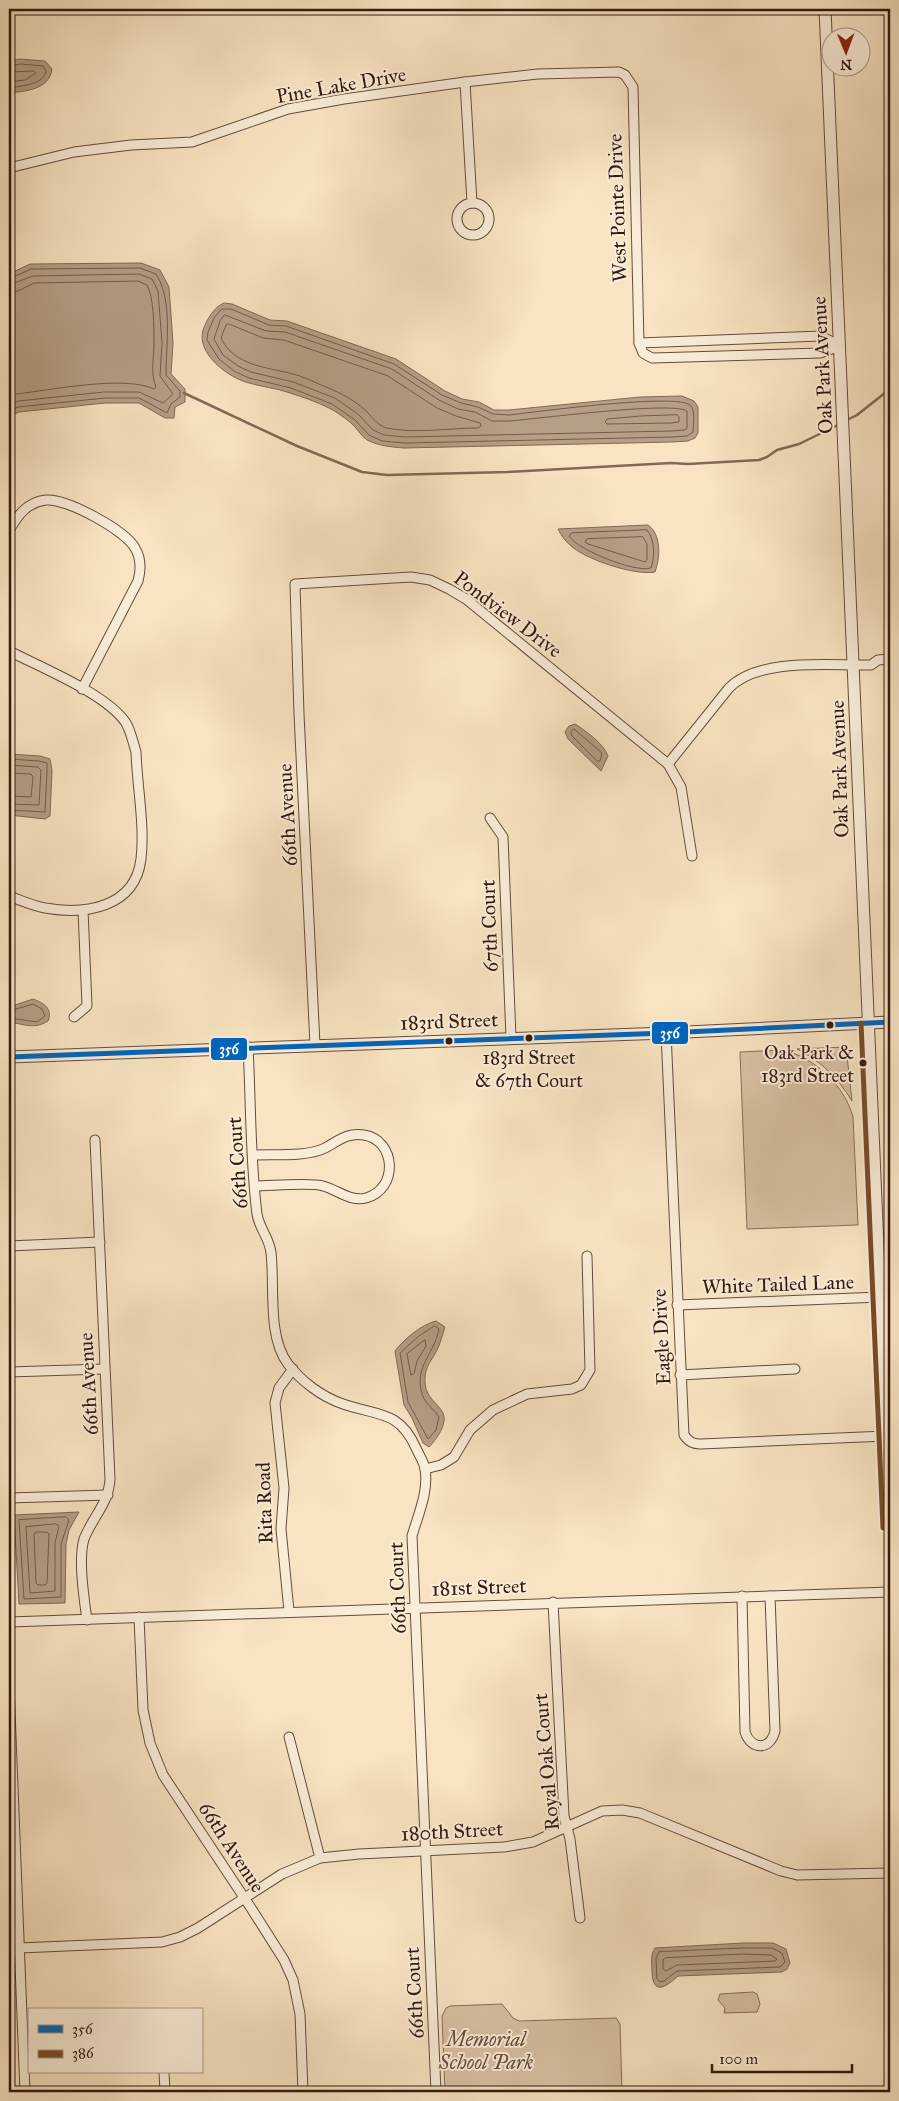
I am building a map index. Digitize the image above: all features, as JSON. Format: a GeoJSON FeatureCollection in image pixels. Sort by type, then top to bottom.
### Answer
{"type":"FeatureCollection","features":[{"type":"Feature","properties":{"kind":"street","name":"Oak Park Avenue"},"geometry":{"type":"LineString","coordinates":[[825,9],[890,1528]]}},
{"type":"Feature","properties":{"kind":"street","name":"Pine Lake Drive"},"geometry":{"type":"LineString","coordinates":[[9,168],[82,151],[131,145],[192,142],[288,109],[465,82],[538,74],[610,71],[625,75]]}},
{"type":"Feature","properties":{"kind":"street","name":"West Pointe Drive"},"geometry":{"type":"LineString","coordinates":[[625,75],[632,87],[639,343]]}},
{"type":"Feature","properties":{"kind":"street"},"geometry":{"type":"LineString","coordinates":[[465,82],[472,203]]}},
{"type":"Feature","properties":{"kind":"street"},"geometry":{"type":"LineString","coordinates":[[821,336],[840,346],[820,353],[652,358],[643,352],[639,343],[821,336]]}},
{"type":"Feature","properties":{"kind":"street"},"geometry":{"type":"LineString","coordinates":[[9,531],[17,517],[34,503],[50,500],[72,506],[126,536],[137,550],[140,576],[82,689]]}},
{"type":"Feature","properties":{"kind":"street","name":"Pondview Drive"},"geometry":{"type":"LineString","coordinates":[[295,584],[411,577],[430,580],[450,588],[668,764]]}},
{"type":"Feature","properties":{"kind":"street","name":"66th Avenue"},"geometry":{"type":"LineString","coordinates":[[295,584],[299,714],[315,1044]]}},
{"type":"Feature","properties":{"kind":"street"},"geometry":{"type":"LineString","coordinates":[[9,651],[82,689],[112,710],[125,722],[136,752],[141,850],[136,875],[128,889],[102,907],[82,910],[45,908],[9,896]]}},
{"type":"Feature","properties":{"kind":"street"},"geometry":{"type":"LineString","coordinates":[[692,856],[681,787],[668,764],[735,682],[751,673],[768,668],[871,665],[878,660],[890,659]]}},
{"type":"Feature","properties":{"kind":"street","name":"67th Court"},"geometry":{"type":"LineString","coordinates":[[490,818],[503,837],[512,1038]]}},
{"type":"Feature","properties":{"kind":"street"},"geometry":{"type":"LineString","coordinates":[[74,1017],[87,1006],[82,910]]}},
{"type":"Feature","properties":{"kind":"street","name":"183rd Street"},"geometry":{"type":"LineString","coordinates":[[9,1057],[890,1022]]}},
{"type":"Feature","properties":{"kind":"street","name":"Eagle Drive"},"geometry":{"type":"LineString","coordinates":[[666,1032],[680,1375],[683,1431],[687,1440],[694,1444],[886,1436]]}},
{"type":"Feature","properties":{"kind":"street","name":"66th Court"},"geometry":{"type":"LineString","coordinates":[[248,1047],[257,1217],[271,1251],[276,1336],[281,1352],[303,1380],[323,1395],[341,1404],[389,1417],[401,1424],[409,1432],[425,1469],[422,1503],[412,1536],[436,2092]]}},
{"type":"Feature","properties":{"kind":"street"},"geometry":{"type":"LineString","coordinates":[[253,1155],[315,1152],[343,1137],[363,1134],[373,1137],[382,1143],[388,1153],[390,1165],[384,1186],[377,1194],[365,1198],[352,1198],[320,1185],[254,1186]]}},
{"type":"Feature","properties":{"kind":"street","name":"66th Avenue"},"geometry":{"type":"LineString","coordinates":[[87,1620],[82,1547],[87,1532],[108,1495],[110,1479],[95,1140]]}},
{"type":"Feature","properties":{"kind":"street"},"geometry":{"type":"LineString","coordinates":[[9,1246],[100,1242]]}},
{"type":"Feature","properties":{"kind":"street"},"geometry":{"type":"LineString","coordinates":[[425,1469],[441,1465],[454,1457],[470,1430],[487,1414],[500,1406],[527,1394],[572,1389],[581,1385],[590,1370],[587,1256]]}},
{"type":"Feature","properties":{"kind":"street","name":"White Tailed Lane"},"geometry":{"type":"LineString","coordinates":[[677,1305],[880,1297]]}},
{"type":"Feature","properties":{"kind":"street"},"geometry":{"type":"LineString","coordinates":[[9,1372],[104,1369]]}},
{"type":"Feature","properties":{"kind":"street","name":"Rita Road"},"geometry":{"type":"LineString","coordinates":[[289,1611],[281,1530],[284,1488],[275,1403],[279,1388],[293,1369]]}},
{"type":"Feature","properties":{"kind":"street"},"geometry":{"type":"LineString","coordinates":[[680,1375],[795,1370]]}},
{"type":"Feature","properties":{"kind":"street"},"geometry":{"type":"LineString","coordinates":[[9,1498],[108,1495]]}},
{"type":"Feature","properties":{"kind":"street","name":"181st Street"},"geometry":{"type":"LineString","coordinates":[[9,1622],[890,1592]]}},
{"type":"Feature","properties":{"kind":"street"},"geometry":{"type":"LineString","coordinates":[[742,1596],[745,1732],[748,1741],[761,1746],[768,1744],[773,1739],[774,1731],[770,1596]]}},
{"type":"Feature","properties":{"kind":"street","name":"Royal Oak Court"},"geometry":{"type":"LineString","coordinates":[[554,1602],[564,1816],[580,1918]]}},
{"type":"Feature","properties":{"kind":"street","name":"66th Avenue"},"geometry":{"type":"LineString","coordinates":[[139,1618],[143,1710],[150,1743],[163,1775],[245,1898],[284,1960],[293,1980],[300,2014],[303,2092]]}},
{"type":"Feature","properties":{"kind":"street"},"geometry":{"type":"LineString","coordinates":[[9,1685],[13,1889],[19,1948],[25,2092]]}},
{"type":"Feature","properties":{"kind":"street"},"geometry":{"type":"LineString","coordinates":[[289,1737],[320,1858]]}},
{"type":"Feature","properties":{"kind":"street","name":"180th Street"},"geometry":{"type":"LineString","coordinates":[[19,1948],[162,1942],[180,1937],[198,1928],[282,1874],[320,1858],[359,1854],[504,1847],[533,1842],[602,1811],[622,1810],[640,1813],[781,1871],[797,1875],[890,1873]]}},
{"type":"Feature","properties":{"kind":"street"},"geometry":{"type":"LineString","coordinates":[[164,2074],[165,2092]]}},
{"type":"Feature","properties":{"kind":"green space"},"geometry":{"type":"Polygon","coordinates":[[[887,853],[890,853],[890,918],[887,853]]]}},
{"type":"Feature","properties":{"kind":"green space"},"geometry":{"type":"Polygon","coordinates":[[[846,1047],[852,1101],[828,1071],[814,1059],[797,1049],[846,1047]]]}},
{"type":"Feature","properties":{"kind":"green space"},"geometry":{"type":"Polygon","coordinates":[[[784,1050],[796,1054],[818,1067],[836,1084],[849,1105],[853,1117],[858,1225],[747,1229],[740,1052],[784,1050]]]}},
{"type":"Feature","properties":{"kind":"green space"},"geometry":{"type":"Polygon","coordinates":[[[753,1992],[757,1994],[760,2004],[757,2012],[724,2013],[725,2008],[718,2000],[720,1994],[753,1992]]]}},
{"type":"Feature","properties":{"kind":"green space","name":"Memorial School Park"},"geometry":{"type":"Polygon","coordinates":[[[502,2004],[513,2018],[519,2021],[616,2018],[620,2024],[622,2092],[445,2092],[442,2016],[446,2008],[450,2006],[502,2004]]]}},
{"type":"Feature","properties":{"kind":"water"},"geometry":{"type":"Polygon","coordinates":[[[20,59],[45,61],[52,69],[50,76],[42,85],[36,88],[9,93],[9,61],[20,59]]]}},
{"type":"Feature","properties":{"kind":"water"},"geometry":{"type":"Polygon","coordinates":[[[141,263],[160,270],[169,287],[173,343],[171,374],[185,389],[185,402],[175,407],[174,418],[165,418],[139,403],[105,403],[19,412],[9,417],[9,274],[30,264],[141,263]]]}},
{"type":"Feature","properties":{"kind":"water"},"geometry":{"type":"Polygon","coordinates":[[[224,303],[232,304],[270,320],[287,321],[396,359],[445,391],[462,399],[479,402],[494,410],[640,397],[682,396],[694,401],[698,407],[698,433],[695,438],[688,441],[672,442],[404,448],[381,445],[367,440],[351,423],[329,408],[285,391],[241,380],[216,364],[204,348],[203,330],[211,314],[224,303]]]}},
{"type":"Feature","properties":{"kind":"water"},"geometry":{"type":"Polygon","coordinates":[[[648,525],[656,535],[659,554],[655,572],[646,573],[623,569],[586,556],[570,545],[558,529],[648,525]]]}},
{"type":"Feature","properties":{"kind":"water"},"geometry":{"type":"Polygon","coordinates":[[[575,724],[594,738],[606,751],[608,756],[601,771],[568,739],[565,732],[569,726],[575,724]]]}},
{"type":"Feature","properties":{"kind":"water"},"geometry":{"type":"Polygon","coordinates":[[[9,754],[40,756],[50,759],[52,770],[50,816],[45,819],[9,815],[9,754]]]}},
{"type":"Feature","properties":{"kind":"water"},"geometry":{"type":"Polygon","coordinates":[[[33,999],[41,1002],[46,1007],[49,1013],[48,1021],[33,1026],[9,1022],[9,1007],[33,999]]]}},
{"type":"Feature","properties":{"kind":"water"},"geometry":{"type":"Polygon","coordinates":[[[436,1321],[445,1327],[439,1346],[426,1370],[425,1384],[428,1394],[443,1413],[444,1422],[438,1436],[429,1447],[423,1443],[404,1405],[395,1351],[413,1333],[436,1321]]]}},
{"type":"Feature","properties":{"kind":"water"},"geometry":{"type":"Polygon","coordinates":[[[79,1512],[69,1530],[66,1544],[65,1603],[19,1604],[14,1515],[79,1512]]]}},
{"type":"Feature","properties":{"kind":"water"},"geometry":{"type":"Polygon","coordinates":[[[773,1943],[786,1949],[790,1963],[787,1969],[782,1972],[678,1976],[661,1987],[658,1987],[653,1980],[652,1953],[655,1948],[773,1943]]]}},
{"type":"Feature","properties":{"kind":"waterway"},"geometry":{"type":"LineString","coordinates":[[847,420],[857,415],[890,389]]}},
{"type":"Feature","properties":{"kind":"waterway"},"geometry":{"type":"LineString","coordinates":[[184,393],[297,446],[362,472],[387,475],[507,472],[759,460],[777,450],[799,444],[840,424]]}},
{"type":"Feature","properties":{"kind":"transit line","name":"356"},"geometry":{"type":"LineString","coordinates":[[9,1057],[666,1033],[890,1022]]}},
{"type":"Feature","properties":{"kind":"transit line","name":"386"},"geometry":{"type":"LineString","coordinates":[[861,1023],[883,1528]]}},
{"type":"Feature","properties":{"kind":"place","name":"183rd Street & 67th Court"},"geometry":{"type":"Point","coordinates":[529,1038]}},
{"type":"Feature","properties":{"kind":"place","name":"Oak Park & 183rd Street"},"geometry":{"type":"Point","coordinates":[863,1063]}}]}
